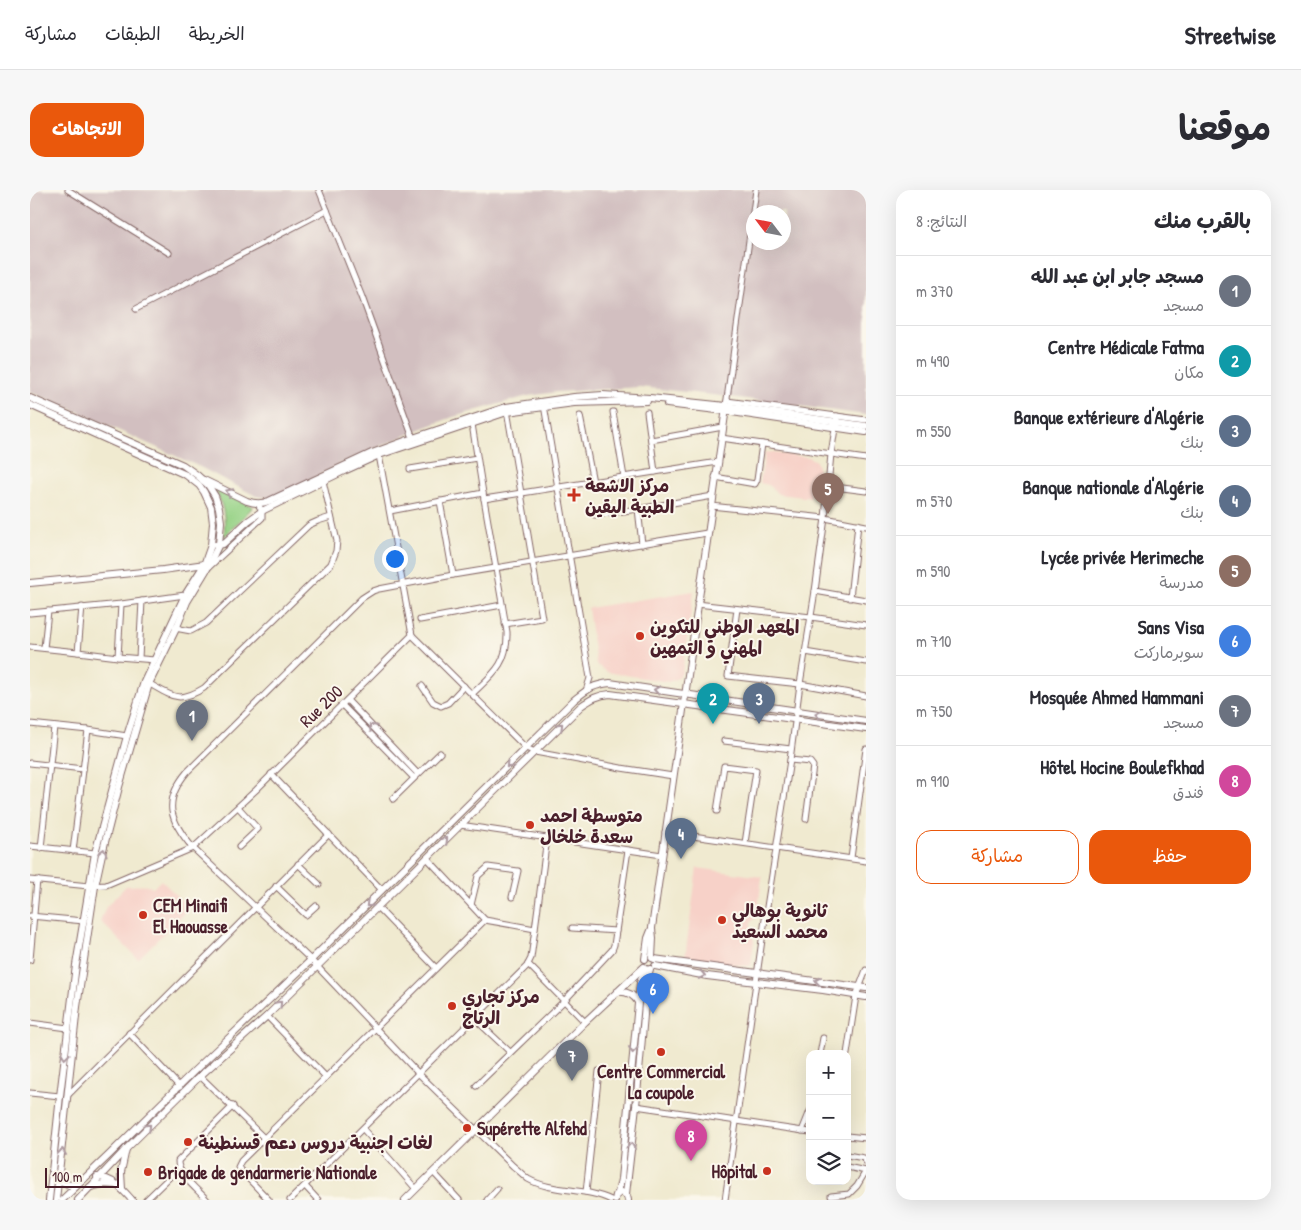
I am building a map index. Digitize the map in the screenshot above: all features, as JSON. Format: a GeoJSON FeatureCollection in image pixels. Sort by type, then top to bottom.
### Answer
{"type":"FeatureCollection","features":[{"type":"Feature","properties":{"kind":"main road"},"geometry":{"type":"LineString","coordinates":[[202,479],[247,501],[258,504],[269,501],[372,452],[413,438],[507,410],[603,395],[726,406],[866,426]]}},
{"type":"Feature","properties":{"kind":"main road"},"geometry":{"type":"LineString","coordinates":[[30,398],[193,471],[212,490],[219,508],[221,522],[219,544],[154,660],[92,886],[76,965],[49,1200]]}},
{"type":"Feature","properties":{"kind":"main road"},"geometry":{"type":"LineString","coordinates":[[30,405],[193,479],[204,492],[211,507],[213,523],[207,565],[186,595],[147,683],[127,736],[95,853],[56,1200]]}},
{"type":"Feature","properties":{"kind":"main road"},"geometry":{"type":"LineString","coordinates":[[628,1198],[649,964],[648,938],[652,928],[726,406]]}},
{"type":"Feature","properties":{"kind":"main road"},"geometry":{"type":"LineString","coordinates":[[211,546],[223,544],[262,511],[346,470],[507,410]]}},
{"type":"Feature","properties":{"kind":"main road"},"geometry":{"type":"LineString","coordinates":[[836,422],[866,432]]}},
{"type":"Feature","properties":{"kind":"main road"},"geometry":{"type":"LineString","coordinates":[[30,583],[207,565]]}},
{"type":"Feature","properties":{"kind":"main road"},"geometry":{"type":"LineString","coordinates":[[62,1200],[311,960],[586,690],[597,684],[610,683],[866,720]]}},
{"type":"Feature","properties":{"kind":"main road"},"geometry":{"type":"LineString","coordinates":[[78,1200],[126,1149],[200,1076],[267,1016],[582,706],[592,699],[600,695],[610,694],[865,730]]}},
{"type":"Feature","properties":{"kind":"main road"},"geometry":{"type":"LineString","coordinates":[[649,964],[707,976],[866,997]]}},
{"type":"Feature","properties":{"kind":"main road"},"geometry":{"type":"LineString","coordinates":[[616,1196],[621,1180],[640,980],[649,964]]}},
{"type":"Feature","properties":{"kind":"main road"},"geometry":{"type":"LineString","coordinates":[[405,1200],[585,1022],[649,964],[757,973],[862,987]]}},
{"type":"Feature","properties":{"kind":"main road"},"geometry":{"type":"LineString","coordinates":[[617,992],[631,994],[638,1002]]}},
{"type":"Feature","properties":{"kind":"main road"},"geometry":{"type":"LineString","coordinates":[[118,1186],[126,1149]]}},
{"type":"Feature","properties":{"kind":"main road"},"geometry":{"type":"LineString","coordinates":[[109,1155],[110,1166],[118,1186]]}},
{"type":"Feature","properties":{"kind":"main road"},"geometry":{"type":"LineString","coordinates":[[59,1180],[69,1185],[99,1177],[107,1179],[118,1186],[132,1200]]}},
{"type":"Feature","properties":{"kind":"main road"},"geometry":{"type":"LineString","coordinates":[[89,1188],[103,1184],[118,1186]]}},
{"type":"Feature","properties":{"kind":"main road"},"geometry":{"type":"LineString","coordinates":[[616,1196],[622,1192],[628,1198]]}},
{"type":"Feature","properties":{"kind":"street"},"geometry":{"type":"LineString","coordinates":[[68,190],[169,253]]}},
{"type":"Feature","properties":{"kind":"street"},"geometry":{"type":"LineString","coordinates":[[319,190],[362,297],[413,438]]}},
{"type":"Feature","properties":{"kind":"street"},"geometry":{"type":"LineString","coordinates":[[726,406],[756,190]]}},
{"type":"Feature","properties":{"kind":"street"},"geometry":{"type":"LineString","coordinates":[[136,309],[327,210]]}},
{"type":"Feature","properties":{"kind":"street"},"geometry":{"type":"LineString","coordinates":[[544,404],[590,678],[586,690]]}},
{"type":"Feature","properties":{"kind":"street"},"geometry":{"type":"LineString","coordinates":[[506,624],[542,618],[507,410]]}},
{"type":"Feature","properties":{"kind":"street"},"geometry":{"type":"LineString","coordinates":[[613,412],[624,477]]}},
{"type":"Feature","properties":{"kind":"street"},"geometry":{"type":"LineString","coordinates":[[647,412],[655,472]]}},
{"type":"Feature","properties":{"kind":"street"},"geometry":{"type":"LineString","coordinates":[[580,416],[593,482]]}},
{"type":"Feature","properties":{"kind":"street"},"geometry":{"type":"LineString","coordinates":[[725,1200],[757,973],[815,591],[836,422],[866,420]]}},
{"type":"Feature","properties":{"kind":"street"},"geometry":{"type":"LineString","coordinates":[[472,424],[506,624],[507,642],[504,658],[498,668],[472,694]]}},
{"type":"Feature","properties":{"kind":"street"},"geometry":{"type":"LineString","coordinates":[[651,440],[722,427]]}},
{"type":"Feature","properties":{"kind":"street"},"geometry":{"type":"LineString","coordinates":[[721,438],[866,459]]}},
{"type":"Feature","properties":{"kind":"street"},"geometry":{"type":"LineString","coordinates":[[715,477],[754,484],[757,480],[762,444]]}},
{"type":"Feature","properties":{"kind":"street"},"geometry":{"type":"LineString","coordinates":[[380,456],[412,635],[526,748],[535,752],[673,776]]}},
{"type":"Feature","properties":{"kind":"street"},"geometry":{"type":"LineString","coordinates":[[410,469],[477,458]]}},
{"type":"Feature","properties":{"kind":"street"},"geometry":{"type":"LineString","coordinates":[[390,511],[483,496],[558,488],[718,462]]}},
{"type":"Feature","properties":{"kind":"street"},"geometry":{"type":"LineString","coordinates":[[147,683],[164,694],[177,697],[194,694],[204,688],[331,564],[336,551],[336,541],[323,481]]}},
{"type":"Feature","properties":{"kind":"street"},"geometry":{"type":"LineString","coordinates":[[827,486],[866,491]]}},
{"type":"Feature","properties":{"kind":"street"},"geometry":{"type":"LineString","coordinates":[[595,515],[713,496]]}},
{"type":"Feature","properties":{"kind":"street"},"geometry":{"type":"LineString","coordinates":[[440,502],[453,575]]}},
{"type":"Feature","properties":{"kind":"street"},"geometry":{"type":"LineString","coordinates":[[207,565],[260,520],[262,511],[258,504]]}},
{"type":"Feature","properties":{"kind":"street"},"geometry":{"type":"LineString","coordinates":[[711,506],[824,518],[866,526]]}},
{"type":"Feature","properties":{"kind":"street"},"geometry":{"type":"LineString","coordinates":[[638,509],[642,544]]}},
{"type":"Feature","properties":{"kind":"street"},"geometry":{"type":"LineString","coordinates":[[173,627],[191,631],[206,622],[309,525],[332,517]]}},
{"type":"Feature","properties":{"kind":"street"},"geometry":{"type":"LineString","coordinates":[[850,598],[858,524]]}},
{"type":"Feature","properties":{"kind":"street"},"geometry":{"type":"LineString","coordinates":[[611,1200],[586,1192],[546,1186],[526,1178],[419,1074],[311,960],[193,848],[181,834],[176,824],[173,815],[172,794],[180,780],[362,598],[372,591],[453,575],[708,533]]}},
{"type":"Feature","properties":{"kind":"street"},"geometry":{"type":"LineString","coordinates":[[815,591],[866,600]]}},
{"type":"Feature","properties":{"kind":"street"},"geometry":{"type":"LineString","coordinates":[[30,612],[121,604],[186,595]]}},
{"type":"Feature","properties":{"kind":"street"},"geometry":{"type":"LineString","coordinates":[[139,658],[142,601]]}},
{"type":"Feature","properties":{"kind":"street"},"geometry":{"type":"LineString","coordinates":[[118,658],[121,604]]}},
{"type":"Feature","properties":{"kind":"street"},"geometry":{"type":"LineString","coordinates":[[697,604],[866,625]]}},
{"type":"Feature","properties":{"kind":"street"},"geometry":{"type":"LineString","coordinates":[[420,620],[502,605]]}},
{"type":"Feature","properties":{"kind":"street"},"geometry":{"type":"LineString","coordinates":[[78,652],[82,607]]}},
{"type":"Feature","properties":{"kind":"street"},"geometry":{"type":"LineString","coordinates":[[737,608],[728,676],[800,684],[866,696]]}},
{"type":"Feature","properties":{"kind":"street"},"geometry":{"type":"LineString","coordinates":[[44,648],[48,611]]}},
{"type":"Feature","properties":{"kind":"street","name":"Rue 200"},"geometry":{"type":"LineString","coordinates":[[92,886],[106,885],[193,848],[238,807],[412,635]]}},
{"type":"Feature","properties":{"kind":"street"},"geometry":{"type":"LineString","coordinates":[[30,647],[118,658],[154,660]]}},
{"type":"Feature","properties":{"kind":"street"},"geometry":{"type":"LineString","coordinates":[[805,652],[866,662]]}},
{"type":"Feature","properties":{"kind":"street"},"geometry":{"type":"LineString","coordinates":[[590,678],[601,684]]}},
{"type":"Feature","properties":{"kind":"street"},"geometry":{"type":"LineString","coordinates":[[422,686],[433,702],[441,706],[448,703],[464,686]]}},
{"type":"Feature","properties":{"kind":"street"},"geometry":{"type":"LineString","coordinates":[[347,700],[416,776]]}},
{"type":"Feature","properties":{"kind":"street"},"geometry":{"type":"LineString","coordinates":[[342,705],[416,776]]}},
{"type":"Feature","properties":{"kind":"street"},"geometry":{"type":"LineString","coordinates":[[30,724],[127,736]]}},
{"type":"Feature","properties":{"kind":"street"},"geometry":{"type":"LineString","coordinates":[[41,848],[54,727]]}},
{"type":"Feature","properties":{"kind":"street"},"geometry":{"type":"LineString","coordinates":[[73,851],[88,730]]}},
{"type":"Feature","properties":{"kind":"street"},"geometry":{"type":"LineString","coordinates":[[724,741],[791,749]]}},
{"type":"Feature","properties":{"kind":"street"},"geometry":{"type":"LineString","coordinates":[[851,858],[866,749]]}},
{"type":"Feature","properties":{"kind":"street"},"geometry":{"type":"LineString","coordinates":[[393,799],[440,753]]}},
{"type":"Feature","properties":{"kind":"street"},"geometry":{"type":"LineString","coordinates":[[790,760],[810,762],[814,766],[806,819]]}},
{"type":"Feature","properties":{"kind":"street"},"geometry":{"type":"LineString","coordinates":[[30,763],[83,768]]}},
{"type":"Feature","properties":{"kind":"street"},"geometry":{"type":"LineString","coordinates":[[717,811],[724,766],[756,770],[745,843]]}},
{"type":"Feature","properties":{"kind":"street"},"geometry":{"type":"LineString","coordinates":[[271,774],[382,890]]}},
{"type":"Feature","properties":{"kind":"street"},"geometry":{"type":"LineString","coordinates":[[238,807],[258,829],[240,847]]}},
{"type":"Feature","properties":{"kind":"street"},"geometry":{"type":"LineString","coordinates":[[460,825],[662,855]]}},
{"type":"Feature","properties":{"kind":"street"},"geometry":{"type":"LineString","coordinates":[[665,832],[866,861]]}},
{"type":"Feature","properties":{"kind":"street"},"geometry":{"type":"LineString","coordinates":[[68,1094],[329,834]]}},
{"type":"Feature","properties":{"kind":"street"},"geometry":{"type":"LineString","coordinates":[[290,1200],[524,970],[531,958],[547,838]]}},
{"type":"Feature","properties":{"kind":"street"},"geometry":{"type":"LineString","coordinates":[[30,846],[95,853]]}},
{"type":"Feature","properties":{"kind":"street"},"geometry":{"type":"LineString","coordinates":[[476,1086],[612,950],[628,850]]}},
{"type":"Feature","properties":{"kind":"street"},"geometry":{"type":"LineString","coordinates":[[427,858],[485,920],[535,929]]}},
{"type":"Feature","properties":{"kind":"street"},"geometry":{"type":"LineString","coordinates":[[298,864],[319,884]]}},
{"type":"Feature","properties":{"kind":"street"},"geometry":{"type":"LineString","coordinates":[[471,905],[478,876],[488,867],[518,871],[512,898]]}},
{"type":"Feature","properties":{"kind":"street"},"geometry":{"type":"LineString","coordinates":[[30,880],[92,886]]}},
{"type":"Feature","properties":{"kind":"street"},"geometry":{"type":"LineString","coordinates":[[30,960],[32,916],[37,880]]}},
{"type":"Feature","properties":{"kind":"street"},"geometry":{"type":"LineString","coordinates":[[276,886],[306,915],[316,906]]}},
{"type":"Feature","properties":{"kind":"street"},"geometry":{"type":"LineString","coordinates":[[377,907],[436,968]]}},
{"type":"Feature","properties":{"kind":"street"},"geometry":{"type":"LineString","coordinates":[[32,916],[84,922]]}},
{"type":"Feature","properties":{"kind":"street"},"geometry":{"type":"LineString","coordinates":[[269,1200],[238,1168],[241,1161],[485,920]]}},
{"type":"Feature","properties":{"kind":"street"},"geometry":{"type":"LineString","coordinates":[[572,928],[616,931]]}},
{"type":"Feature","properties":{"kind":"street"},"geometry":{"type":"LineString","coordinates":[[528,964],[585,1022]]}},
{"type":"Feature","properties":{"kind":"street"},"geometry":{"type":"LineString","coordinates":[[848,1050],[856,996],[862,987],[866,970]]}},
{"type":"Feature","properties":{"kind":"street"},"geometry":{"type":"LineString","coordinates":[[267,1016],[326,1077]]}},
{"type":"Feature","properties":{"kind":"street"},"geometry":{"type":"LineString","coordinates":[[475,1019],[510,1052]]}},
{"type":"Feature","properties":{"kind":"street"},"geometry":{"type":"LineString","coordinates":[[30,1023],[68,1028]]}},
{"type":"Feature","properties":{"kind":"street"},"geometry":{"type":"LineString","coordinates":[[129,1034],[185,1092]]}},
{"type":"Feature","properties":{"kind":"street"},"geometry":{"type":"LineString","coordinates":[[821,1050],[823,1038]]}},
{"type":"Feature","properties":{"kind":"street"},"geometry":{"type":"LineString","coordinates":[[586,1192],[599,1071]]}},
{"type":"Feature","properties":{"kind":"street"},"geometry":{"type":"LineString","coordinates":[[200,1076],[264,1138]]}},
{"type":"Feature","properties":{"kind":"street"},"geometry":{"type":"LineString","coordinates":[[30,1093],[60,1096]]}},
{"type":"Feature","properties":{"kind":"street"},"geometry":{"type":"LineString","coordinates":[[146,1200],[178,1168],[180,1158],[232,1106]]}},
{"type":"Feature","properties":{"kind":"street"},"geometry":{"type":"LineString","coordinates":[[636,1106],[806,1132]]}},
{"type":"Feature","properties":{"kind":"street"},"geometry":{"type":"LineString","coordinates":[[802,1131],[806,1121]]}},
{"type":"Feature","properties":{"kind":"street"},"geometry":{"type":"LineString","coordinates":[[363,1129],[416,1190]]}},
{"type":"Feature","properties":{"kind":"street"},"geometry":{"type":"LineString","coordinates":[[851,1136],[866,1138]]}},
{"type":"Feature","properties":{"kind":"street"},"geometry":{"type":"LineString","coordinates":[[851,1156],[864,1158],[866,1162]]}},
{"type":"Feature","properties":{"kind":"street"},"geometry":{"type":"LineString","coordinates":[[178,1168],[207,1200]]}},
{"type":"Feature","properties":{"kind":"street"},"geometry":{"type":"LineString","coordinates":[[831,1196],[849,1194],[857,1186],[866,1171],[851,1168]]}},
{"type":"Feature","properties":{"kind":"street"},"geometry":{"type":"LineString","coordinates":[[433,1172],[459,1200]]}},
{"type":"Feature","properties":{"kind":"street"},"geometry":{"type":"LineString","coordinates":[[305,1186],[318,1200]]}},
{"type":"Feature","properties":{"kind":"street"},"geometry":{"type":"LineString","coordinates":[[486,1200],[497,1189]]}},
{"type":"Feature","properties":{"kind":"street"},"geometry":{"type":"LineString","coordinates":[[602,1196],[616,1196]]}},
{"type":"Feature","properties":{"kind":"shaded area"},"geometry":{"type":"Polygon","coordinates":[[[32,190],[866,190],[866,415],[640,387],[557,392],[528,396],[453,417],[423,428],[341,463],[293,489],[269,498],[256,496],[200,467],[66,406],[30,392],[30,194],[32,190]]]}},
{"type":"Feature","properties":{"kind":"shaded area"},"geometry":{"type":"Polygon","coordinates":[[[765,452],[808,457],[816,461],[818,467],[816,492],[811,492],[811,498],[778,494],[769,485],[760,483],[765,452]]]}},
{"type":"Feature","properties":{"kind":"shaded area","name":"المعهد الوطني للتكوين المهني و التمهين"},"geometry":{"type":"Polygon","coordinates":[[[694,591],[682,672],[678,678],[668,682],[607,672],[596,664],[588,608],[694,591]]]}},
{"type":"Feature","properties":{"kind":"shaded area","name":"ثانوية بوهالي محمد السعيد"},"geometry":{"type":"Polygon","coordinates":[[[697,868],[762,877],[757,917],[751,922],[750,934],[754,940],[751,965],[685,958],[697,868]]]}},
{"type":"Feature","properties":{"kind":"shaded area","name":"CEM Minaifi El Haouasse"},"geometry":{"type":"Polygon","coordinates":[[[161,880],[189,908],[138,959],[100,921],[106,907],[126,886],[146,885],[153,888],[161,880]]]}},
{"type":"Feature","properties":{"kind":"green space"},"geometry":{"type":"Polygon","coordinates":[[[215,488],[253,507],[224,537],[225,523],[223,512],[215,488]]]}},
{"type":"Feature","properties":{"kind":"place","name":"مركز الاشعة الطبية اليقين"},"geometry":{"type":"Point","coordinates":[574,495]}},
{"type":"Feature","properties":{"kind":"place","name":"Lycée privée Merimeche"},"geometry":{"type":"Point","coordinates":[828,514]}},
{"type":"Feature","properties":{"kind":"place","name":"المعهد الوطني للتكوين المهني و التمهين"},"geometry":{"type":"Point","coordinates":[640,636]}},
{"type":"Feature","properties":{"kind":"place","name":"Centre Médicale Fatma"},"geometry":{"type":"Point","coordinates":[713,724]}},
{"type":"Feature","properties":{"kind":"place","name":"Banque extérieure d'Algérie"},"geometry":{"type":"Point","coordinates":[759,724]}},
{"type":"Feature","properties":{"kind":"place","name":"مسجد جابر ابن عبد الله"},"geometry":{"type":"Point","coordinates":[192,741]}},
{"type":"Feature","properties":{"kind":"place","name":"متوسطة احمد سعدة خلخال"},"geometry":{"type":"Point","coordinates":[530,825]}},
{"type":"Feature","properties":{"kind":"place","name":"Banque nationale d'Algérie"},"geometry":{"type":"Point","coordinates":[681,859]}},
{"type":"Feature","properties":{"kind":"place","name":"CEM Minaifi El Haouasse"},"geometry":{"type":"Point","coordinates":[143,915]}},
{"type":"Feature","properties":{"kind":"place","name":"ثانوية بوهالي محمد السعيد"},"geometry":{"type":"Point","coordinates":[722,920]}},
{"type":"Feature","properties":{"kind":"place","name":"مركز تجاري الرتاج"},"geometry":{"type":"Point","coordinates":[452,1006]}},
{"type":"Feature","properties":{"kind":"place","name":"Sans Visa"},"geometry":{"type":"Point","coordinates":[653,1014]}},
{"type":"Feature","properties":{"kind":"place","name":"Centre Commercial La coupole"},"geometry":{"type":"Point","coordinates":[661,1052]}},
{"type":"Feature","properties":{"kind":"place","name":"Mosquée Ahmed Hammani"},"geometry":{"type":"Point","coordinates":[572,1081]}},
{"type":"Feature","properties":{"kind":"place","name":"Supérette Alfehd"},"geometry":{"type":"Point","coordinates":[467,1128]}},
{"type":"Feature","properties":{"kind":"place","name":"لغات اجنبية دروس دعم قسنطينة"},"geometry":{"type":"Point","coordinates":[188,1142]}},
{"type":"Feature","properties":{"kind":"place","name":"Hôtel Hocine Boulefkhad"},"geometry":{"type":"Point","coordinates":[691,1161]}},
{"type":"Feature","properties":{"kind":"place","name":"Hôpital"},"geometry":{"type":"Point","coordinates":[767,1171]}},
{"type":"Feature","properties":{"kind":"place","name":"Brigade de gendarmerie Nationale"},"geometry":{"type":"Point","coordinates":[148,1172]}}]}
